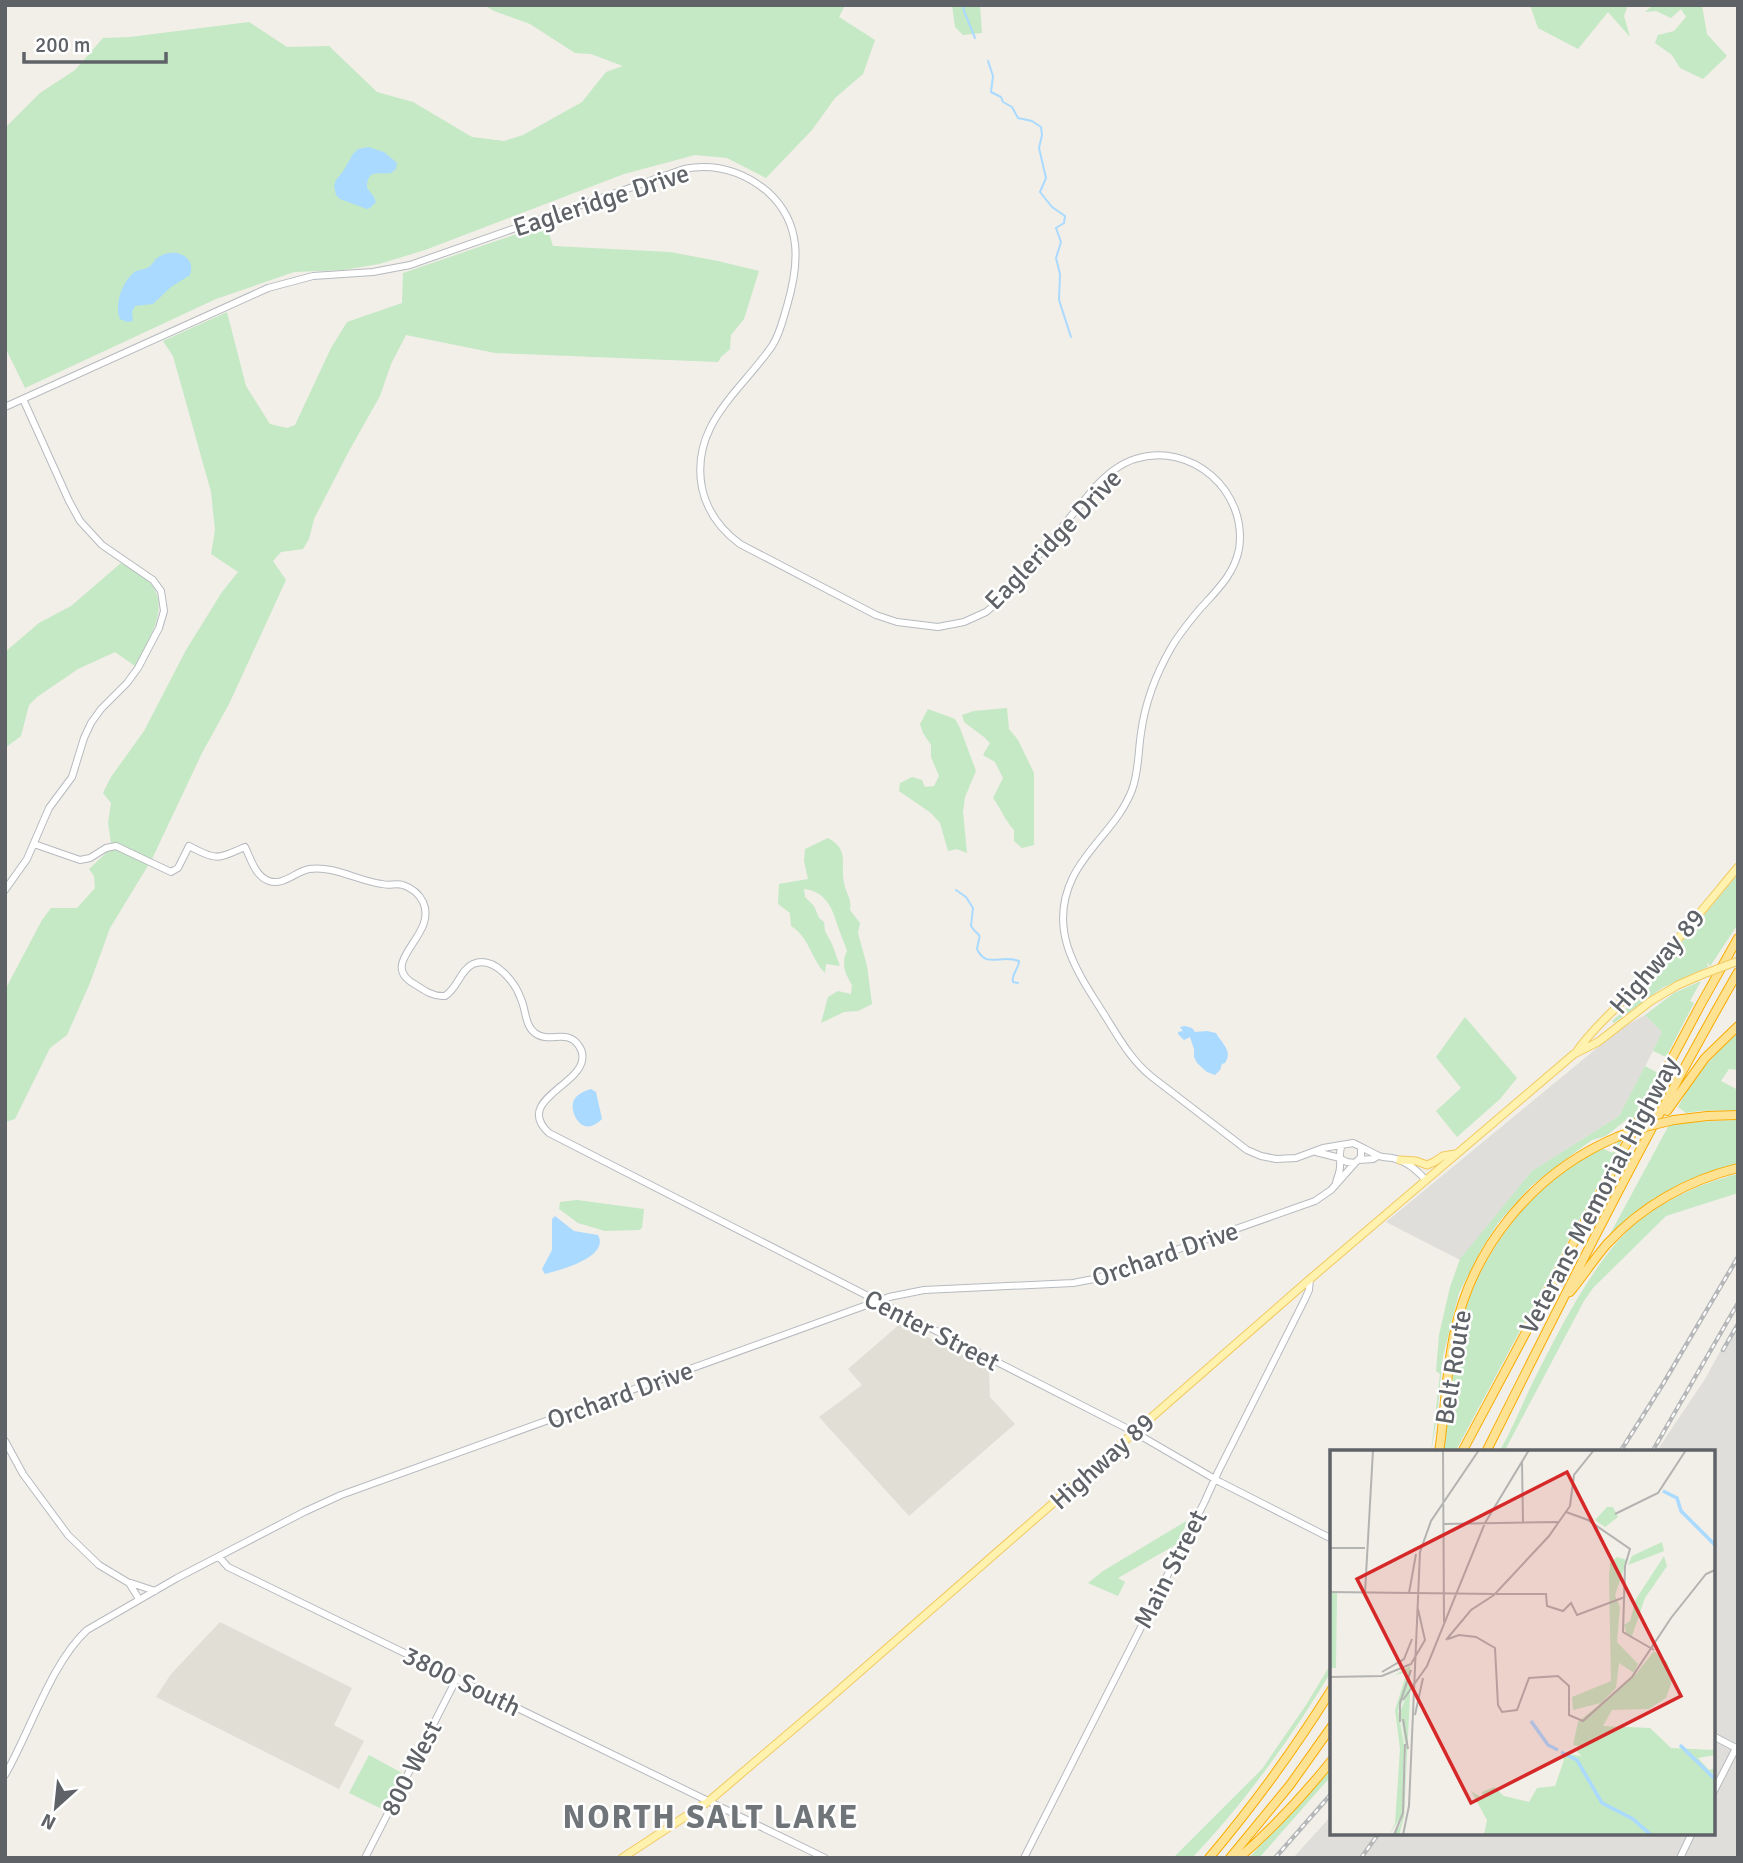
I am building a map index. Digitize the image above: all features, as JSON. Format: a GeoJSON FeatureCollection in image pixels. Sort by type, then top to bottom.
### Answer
{"type":"FeatureCollection","features":[{"type":"Feature","properties":{"kind":"highway","name":"Veterans Memorial Highway"},"geometry":{"type":"LineString","coordinates":[[1463,1450],[1738,938]]}},
{"type":"Feature","properties":{"kind":"highway","name":"Veterans Memorial Highway"},"geometry":{"type":"LineString","coordinates":[[1487,1450],[1630,1170],[1738,972]]}},
{"type":"Feature","properties":{"kind":"highway"},"geometry":{"type":"LineString","coordinates":[[1630,1170],[1693,1073],[1738,1026]]}},
{"type":"Feature","properties":{"kind":"highway","name":"Belt Route"},"geometry":{"type":"LineString","coordinates":[[1439,1450],[1455,1329],[1468,1288],[1483,1256],[1513,1214],[1543,1183],[1578,1157],[1617,1137],[1674,1120],[1738,1115]]}},
{"type":"Feature","properties":{"kind":"highway"},"geometry":{"type":"LineString","coordinates":[[1558,1308],[1604,1248],[1641,1213],[1686,1186],[1738,1168]]}},
{"type":"Feature","properties":{"kind":"highway"},"geometry":{"type":"LineString","coordinates":[[1209,1858],[1266,1786],[1330,1692]]}},
{"type":"Feature","properties":{"kind":"highway"},"geometry":{"type":"LineString","coordinates":[[1230,1858],[1290,1785],[1330,1729]]}},
{"type":"Feature","properties":{"kind":"highway"},"geometry":{"type":"LineString","coordinates":[[1239,1858],[1268,1832],[1330,1762]]}},
{"type":"Feature","properties":{"kind":"main road","name":"Eagleridge Drive"},"geometry":{"type":"LineString","coordinates":[[5,407],[240,299],[287,282],[410,265],[684,169],[715,168],[745,176],[772,197],[782,209],[795,243],[796,271],[777,338],[719,411],[703,446],[700,467],[705,499],[716,520],[730,537],[740,544],[876,615],[897,622],[938,626],[974,618],[997,603],[1103,479],[1124,463],[1163,455],[1188,460],[1212,475],[1229,495],[1240,530],[1236,559],[1225,582],[1188,623],[1163,663],[1153,685],[1145,714],[1137,773],[1130,794],[1116,820],[1071,881],[1065,905],[1064,934],[1072,962],[1128,1051],[1146,1072],[1247,1150],[1266,1158],[1284,1159],[1342,1145]]}},
{"type":"Feature","properties":{"kind":"main road"},"geometry":{"type":"LineString","coordinates":[[5,890],[27,859],[47,812],[72,777],[91,723],[100,709],[138,668],[159,628],[164,605],[161,591],[153,580],[102,545],[80,521],[23,399]]}},
{"type":"Feature","properties":{"kind":"main road","name":"Center Street"},"geometry":{"type":"LineString","coordinates":[[34,844],[80,860],[90,858],[109,847],[119,847],[173,872],[178,868],[189,846],[214,858],[245,847],[257,873],[271,882],[280,882],[300,872],[317,869],[381,884],[402,885],[416,892],[423,903],[426,919],[420,934],[403,958],[402,970],[407,979],[429,992],[443,996],[453,990],[468,967],[480,962],[491,963],[516,989],[532,1031],[542,1038],[570,1038],[581,1049],[579,1070],[546,1098],[541,1107],[540,1116],[544,1127],[552,1135],[1134,1432],[1330,1538]]}},
{"type":"Feature","properties":{"kind":"main road","name":"Highway 89"},"geometry":{"type":"LineString","coordinates":[[622,1858],[709,1801],[1425,1179],[1574,1054],[1586,1038],[1623,1002],[1738,867]]}},
{"type":"Feature","properties":{"kind":"main road","name":"Highway 89"},"geometry":{"type":"LineString","coordinates":[[1574,1054],[1598,1042],[1651,1001],[1678,985],[1738,961]]}},
{"type":"Feature","properties":{"kind":"main road"},"geometry":{"type":"LineString","coordinates":[[1335,1185],[1340,1172],[1339,1150],[1342,1145],[1350,1142],[1378,1156],[1430,1164],[1443,1156],[1456,1154]]}},
{"type":"Feature","properties":{"kind":"main road"},"geometry":{"type":"LineString","coordinates":[[1357,1161],[1361,1148]]}},
{"type":"Feature","properties":{"kind":"main road","name":"Eagleridge Drive"},"geometry":{"type":"LineString","coordinates":[[1316,1152],[1341,1158]]}},
{"type":"Feature","properties":{"kind":"main road"},"geometry":{"type":"LineString","coordinates":[[1341,1158],[1347,1163],[1378,1156]]}},
{"type":"Feature","properties":{"kind":"main road"},"geometry":{"type":"LineString","coordinates":[[1401,1160],[1425,1179]]}},
{"type":"Feature","properties":{"kind":"main road","name":"Orchard Drive"},"geometry":{"type":"LineString","coordinates":[[5,1775],[60,1667],[76,1642],[92,1627],[139,1599],[341,1495],[903,1293],[1073,1283],[1094,1279],[1310,1203],[1324,1196],[1357,1161]]}},
{"type":"Feature","properties":{"kind":"main road","name":"Main Street"},"geometry":{"type":"LineString","coordinates":[[1024,1858],[1307,1296],[1310,1279]]}},
{"type":"Feature","properties":{"kind":"main road"},"geometry":{"type":"LineString","coordinates":[[857,1292],[858,1309]]}},
{"type":"Feature","properties":{"kind":"main road"},"geometry":{"type":"LineString","coordinates":[[5,1441],[23,1474],[72,1540],[105,1569],[129,1583],[155,1591]]}},
{"type":"Feature","properties":{"kind":"main road","name":"3800 South"},"geometry":{"type":"LineString","coordinates":[[219,1557],[228,1567],[825,1858]]}},
{"type":"Feature","properties":{"kind":"main road"},"geometry":{"type":"LineString","coordinates":[[129,1583],[139,1599]]}},
{"type":"Feature","properties":{"kind":"main road","name":"800 West"},"geometry":{"type":"LineString","coordinates":[[365,1858],[457,1678]]}},
{"type":"Feature","properties":{"kind":"main road"},"geometry":{"type":"LineString","coordinates":[[1715,1737],[1737,1748],[1715,1789]]}},
{"type":"Feature","properties":{"kind":"main road"},"geometry":{"type":"LineString","coordinates":[[1680,1858],[1691,1835]]}},
{"type":"Feature","properties":{"kind":"shaded area"},"geometry":{"type":"Polygon","coordinates":[[[1645,1015],[1663,1032],[1619,1116],[1532,1171],[1460,1260],[1386,1222],[1620,1029],[1645,1015]]]}},
{"type":"Feature","properties":{"kind":"shaded area"},"geometry":{"type":"Polygon","coordinates":[[[1738,1319],[1738,1858],[1293,1858],[1330,1817],[1330,1835],[1715,1835],[1715,1450],[1657,1450],[1705,1379],[1738,1319]]]}},
{"type":"Feature","properties":{"kind":"shaded area"},"geometry":{"type":"Polygon","coordinates":[[[901,1323],[989,1369],[990,1397],[1015,1424],[909,1516],[819,1417],[862,1385],[848,1369],[901,1323]]]}},
{"type":"Feature","properties":{"kind":"shaded area"},"geometry":{"type":"Polygon","coordinates":[[[220,1622],[352,1688],[334,1725],[364,1741],[339,1789],[156,1697],[171,1674],[220,1622]]]}},
{"type":"Feature","properties":{"kind":"green space"},"geometry":{"type":"Polygon","coordinates":[[[484,5],[845,5],[839,17],[875,40],[863,74],[835,98],[812,130],[766,178],[727,158],[695,155],[624,174],[425,250],[379,264],[343,270],[294,272],[216,299],[25,388],[5,347],[5,128],[40,93],[75,70],[103,38],[249,22],[287,47],[329,46],[377,92],[413,102],[472,137],[504,141],[523,135],[582,102],[606,72],[623,66],[591,54],[575,53],[530,24],[484,5]]]}},
{"type":"Feature","properties":{"kind":"green space"},"geometry":{"type":"Polygon","coordinates":[[[952,5],[982,5],[982,33],[963,35],[955,27],[952,5]]]}},
{"type":"Feature","properties":{"kind":"green space"},"geometry":{"type":"Polygon","coordinates":[[[1530,5],[1628,5],[1624,16],[1630,37],[1608,12],[1578,49],[1538,28],[1530,5]]]}},
{"type":"Feature","properties":{"kind":"green space"},"geometry":{"type":"Polygon","coordinates":[[[1653,5],[1702,5],[1707,34],[1727,56],[1703,79],[1680,68],[1672,55],[1655,43],[1658,35],[1674,31],[1686,17],[1681,9],[1671,18],[1656,11],[1645,12],[1653,5]]]}},
{"type":"Feature","properties":{"kind":"green space"},"geometry":{"type":"Polygon","coordinates":[[[546,224],[553,246],[670,252],[759,271],[744,319],[731,335],[730,349],[718,362],[495,353],[406,335],[391,364],[380,396],[314,519],[309,539],[303,549],[281,552],[273,561],[286,580],[229,704],[202,753],[152,859],[110,928],[67,1035],[50,1048],[15,1119],[5,1122],[5,990],[51,908],[77,908],[95,888],[94,876],[89,869],[105,854],[111,843],[108,823],[111,803],[103,793],[111,777],[144,731],[186,650],[222,592],[238,572],[211,554],[215,530],[211,492],[173,356],[163,341],[227,312],[246,386],[270,424],[287,428],[295,425],[331,348],[347,322],[402,303],[403,273],[546,224]]]}},
{"type":"Feature","properties":{"kind":"green space"},"geometry":{"type":"Polygon","coordinates":[[[121,563],[145,578],[154,588],[158,599],[156,622],[135,666],[115,652],[78,669],[29,705],[21,736],[5,748],[5,652],[39,623],[71,606],[121,563]]]}},
{"type":"Feature","properties":{"kind":"green space"},"geometry":{"type":"Polygon","coordinates":[[[1007,708],[1009,729],[1018,740],[1034,773],[1034,845],[1022,848],[1014,841],[1014,830],[993,798],[1003,778],[995,762],[983,755],[990,743],[964,722],[962,715],[974,711],[1007,708]]]}},
{"type":"Feature","properties":{"kind":"green space"},"geometry":{"type":"Polygon","coordinates":[[[928,709],[955,719],[976,771],[965,797],[963,812],[967,853],[957,849],[948,851],[940,823],[931,813],[899,791],[900,783],[912,777],[922,780],[925,787],[934,786],[939,776],[931,757],[931,745],[920,724],[928,709]]]}},
{"type":"Feature","properties":{"kind":"green space"},"geometry":{"type":"Polygon","coordinates":[[[828,838],[842,852],[844,883],[850,899],[850,910],[860,923],[858,933],[867,966],[872,1004],[858,1011],[844,1012],[821,1023],[828,997],[838,991],[851,994],[852,985],[844,964],[847,951],[835,917],[822,896],[804,889],[805,897],[824,922],[825,931],[840,966],[826,964],[825,973],[802,936],[791,926],[790,913],[778,904],[779,884],[808,879],[804,861],[805,849],[828,838]]]}},
{"type":"Feature","properties":{"kind":"green space"},"geometry":{"type":"Polygon","coordinates":[[[1738,874],[1738,924],[1711,965],[1707,962],[1708,967],[1662,988],[1614,1023],[1612,1021],[1626,1009],[1738,874]]]}},
{"type":"Feature","properties":{"kind":"green space"},"geometry":{"type":"Polygon","coordinates":[[[1701,981],[1690,1001],[1694,1003],[1666,1057],[1653,1051],[1662,1032],[1645,1015],[1674,993],[1701,981]]]}},
{"type":"Feature","properties":{"kind":"green space"},"geometry":{"type":"Polygon","coordinates":[[[1465,1017],[1517,1078],[1500,1099],[1457,1137],[1436,1111],[1461,1088],[1436,1057],[1465,1017]]]}},
{"type":"Feature","properties":{"kind":"green space"},"geometry":{"type":"Polygon","coordinates":[[[1738,1030],[1738,1070],[1729,1069],[1721,1081],[1738,1090],[1738,1110],[1686,1113],[1678,1107],[1694,1078],[1738,1030]]]}},
{"type":"Feature","properties":{"kind":"green space"},"geometry":{"type":"Polygon","coordinates":[[[1645,1066],[1658,1073],[1456,1450],[1443,1450],[1456,1345],[1464,1314],[1489,1256],[1506,1230],[1549,1184],[1602,1148],[1612,1153],[1629,1122],[1626,1120],[1606,1136],[1592,1140],[1531,1186],[1498,1223],[1481,1250],[1459,1293],[1443,1356],[1431,1450],[1440,1374],[1436,1371],[1439,1335],[1450,1287],[1460,1259],[1532,1171],[1619,1116],[1645,1066]]]}},
{"type":"Feature","properties":{"kind":"green space"},"geometry":{"type":"Polygon","coordinates":[[[1738,1120],[1738,1164],[1699,1176],[1668,1190],[1653,1199],[1609,1236],[1669,1125],[1738,1120]]]}},
{"type":"Feature","properties":{"kind":"green space"},"geometry":{"type":"Polygon","coordinates":[[[1738,1174],[1738,1193],[1666,1216],[1593,1288],[1505,1450],[1500,1450],[1571,1310],[1605,1256],[1629,1229],[1657,1208],[1722,1178],[1738,1174]]]}},
{"type":"Feature","properties":{"kind":"green space"},"geometry":{"type":"Polygon","coordinates":[[[577,1200],[644,1209],[642,1228],[605,1231],[578,1223],[559,1209],[560,1202],[577,1200]]]}},
{"type":"Feature","properties":{"kind":"green space"},"geometry":{"type":"Polygon","coordinates":[[[1188,1520],[1177,1544],[1118,1578],[1125,1582],[1118,1596],[1088,1583],[1103,1571],[1188,1520]]]}},
{"type":"Feature","properties":{"kind":"green space"},"geometry":{"type":"Polygon","coordinates":[[[1330,1665],[1330,1673],[1301,1720],[1231,1814],[1192,1858],[1173,1858],[1262,1769],[1330,1665]]]}},
{"type":"Feature","properties":{"kind":"green space"},"geometry":{"type":"Polygon","coordinates":[[[369,1755],[402,1773],[382,1809],[349,1793],[369,1755]]]}},
{"type":"Feature","properties":{"kind":"green space"},"geometry":{"type":"Polygon","coordinates":[[[1330,1764],[1330,1777],[1259,1858],[1249,1858],[1330,1764]]]}},
{"type":"Feature","properties":{"kind":"water"},"geometry":{"type":"Polygon","coordinates":[[[368,147],[384,152],[397,163],[396,169],[391,173],[374,174],[369,178],[367,188],[376,202],[367,209],[340,199],[334,186],[353,154],[358,149],[368,147]]]}},
{"type":"Feature","properties":{"kind":"water"},"geometry":{"type":"Polygon","coordinates":[[[177,253],[189,261],[190,275],[171,287],[153,304],[135,306],[132,312],[133,321],[120,319],[119,301],[122,288],[129,277],[149,267],[161,256],[177,253]]]}},
{"type":"Feature","properties":{"kind":"water"},"geometry":{"type":"Polygon","coordinates":[[[1185,1026],[1195,1032],[1216,1033],[1226,1047],[1227,1058],[1215,1075],[1197,1063],[1190,1037],[1184,1040],[1178,1034],[1183,1031],[1180,1027],[1185,1026]]]}},
{"type":"Feature","properties":{"kind":"water"},"geometry":{"type":"Polygon","coordinates":[[[591,1089],[596,1092],[602,1119],[594,1125],[586,1126],[576,1119],[573,1104],[582,1092],[591,1089]]]}},
{"type":"Feature","properties":{"kind":"water"},"geometry":{"type":"Polygon","coordinates":[[[555,1216],[574,1231],[598,1235],[600,1243],[597,1250],[582,1261],[545,1274],[542,1269],[552,1250],[552,1219],[555,1216]]]}},
{"type":"Feature","properties":{"kind":"waterway"},"geometry":{"type":"LineString","coordinates":[[963,5],[975,38]]}},
{"type":"Feature","properties":{"kind":"waterway"},"geometry":{"type":"LineString","coordinates":[[988,61],[993,76],[991,92],[1012,107],[1018,118],[1032,121],[1041,127],[1039,148],[1046,178],[1040,192],[1052,207],[1065,216],[1064,223],[1056,228],[1061,242],[1056,258],[1060,274],[1059,300],[1071,337]]}},
{"type":"Feature","properties":{"kind":"waterway"},"geometry":{"type":"LineString","coordinates":[[956,890],[966,897],[973,908],[971,926],[979,935],[977,949],[989,960],[1019,961],[1013,979],[1013,982],[1018,983]]}},
{"type":"Feature","properties":{"kind":"railway"},"geometry":{"type":"LineString","coordinates":[[1621,1450],[1738,1257]]}},
{"type":"Feature","properties":{"kind":"railway"},"geometry":{"type":"LineString","coordinates":[[1653,1450],[1738,1303]]}},
{"type":"Feature","properties":{"kind":"railway"},"geometry":{"type":"LineString","coordinates":[[1723,1350],[1738,1324]]}},
{"type":"Feature","properties":{"kind":"railway"},"geometry":{"type":"LineString","coordinates":[[1275,1858],[1330,1795]]}},
{"type":"Feature","properties":{"kind":"railway"},"geometry":{"type":"LineString","coordinates":[[1361,1858],[1378,1835]]}},
{"type":"Feature","properties":{"kind":"district","name":"NORTH SALT LAKE"},"geometry":{"type":"Point","coordinates":[711,1816]}}]}
